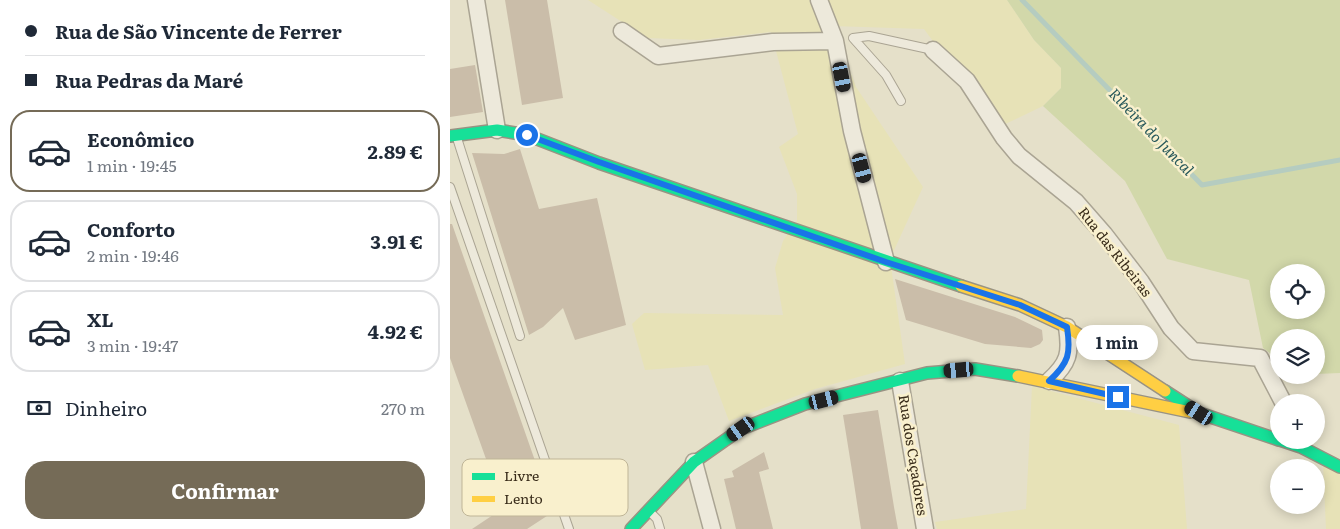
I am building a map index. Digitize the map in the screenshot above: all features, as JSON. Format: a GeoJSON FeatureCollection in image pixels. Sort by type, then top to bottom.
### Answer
{"type":"FeatureCollection","features":[{"type":"Feature","properties":{"kind":"street"},"geometry":{"type":"LineString","coordinates":[[476,0],[497,130]]}},
{"type":"Feature","properties":{"kind":"street"},"geometry":{"type":"LineString","coordinates":[[819,0],[835,41],[852,131],[886,262]]}},
{"type":"Feature","properties":{"kind":"street"},"geometry":{"type":"LineString","coordinates":[[622,31],[658,56],[773,42],[835,41]]}},
{"type":"Feature","properties":{"kind":"street","name":"Rua das Ribeiras"},"geometry":{"type":"LineString","coordinates":[[933,50],[967,81],[1004,138],[1019,156],[1076,202],[1104,234],[1141,282],[1170,328],[1193,351],[1260,358],[1279,394]]}},
{"type":"Feature","properties":{"kind":"street"},"geometry":{"type":"LineString","coordinates":[[453,135],[497,130],[527,135],[886,262],[1020,305],[1067,327],[1199,413]]}},
{"type":"Feature","properties":{"kind":"street"},"geometry":{"type":"LineString","coordinates":[[1049,381],[1067,360],[1070,345],[1067,327]]}},
{"type":"Feature","properties":{"kind":"street"},"geometry":{"type":"LineString","coordinates":[[631,529],[694,462],[741,429],[805,404],[927,373],[975,368],[1049,381],[1152,405],[1199,413],[1270,437]]}},
{"type":"Feature","properties":{"kind":"street","name":"Rua dos Caçadores"},"geometry":{"type":"LineString","coordinates":[[900,381],[925,529]]}},
{"type":"Feature","properties":{"kind":"street"},"geometry":{"type":"LineString","coordinates":[[1309,449],[1340,467]]}},
{"type":"Feature","properties":{"kind":"street"},"geometry":{"type":"LineString","coordinates":[[694,462],[712,529]]}},
{"type":"Feature","properties":{"kind":"lane"},"geometry":{"type":"LineString","coordinates":[[901,101],[886,75],[853,38],[869,36],[933,50]]}},
{"type":"Feature","properties":{"kind":"lane"},"geometry":{"type":"LineString","coordinates":[[453,135],[520,336]]}},
{"type":"Feature","properties":{"kind":"lane"},"geometry":{"type":"LineString","coordinates":[[450,187],[545,459]]}},
{"type":"Feature","properties":{"kind":"lane"},"geometry":{"type":"LineString","coordinates":[[648,510],[657,519],[660,529]]}},
{"type":"Feature","properties":{"kind":"lane"},"geometry":{"type":"LineString","coordinates":[[564,516],[569,529]]}},
{"type":"Feature","properties":{"kind":"shaded area"},"geometry":{"type":"Polygon","coordinates":[[[588,0],[1007,0],[1034,40],[1061,68],[1061,88],[1043,106],[997,128],[924,29],[833,26],[856,87],[923,187],[890,259],[905,364],[815,389],[729,421],[708,365],[645,370],[632,324],[644,313],[783,315],[775,268],[783,241],[797,221],[797,194],[779,147],[798,134],[771,32],[699,40],[647,38],[588,0]]]}},
{"type":"Feature","properties":{"kind":"shaded area"},"geometry":{"type":"Polygon","coordinates":[[[1032,386],[1179,425],[1187,529],[937,529],[935,522],[1026,509],[1032,386]]]}},
{"type":"Feature","properties":{"kind":"shaded area"},"geometry":{"type":"Polygon","coordinates":[[[1325,464],[1340,473],[1340,529],[1326,529],[1325,464]]]}},
{"type":"Feature","properties":{"kind":"green space"},"geometry":{"type":"Polygon","coordinates":[[[1007,0],[1340,0],[1340,373],[1325,374],[1325,329],[1270,329],[1270,353],[1263,348],[1249,280],[1167,259],[1125,181],[1043,106],[1061,88],[1061,68],[1034,40],[1007,0]]]}},
{"type":"Feature","properties":{"kind":"building"},"geometry":{"type":"Polygon","coordinates":[[[505,0],[547,0],[563,98],[522,105],[505,0]]]}},
{"type":"Feature","properties":{"kind":"building"},"geometry":{"type":"Polygon","coordinates":[[[475,65],[483,112],[450,117],[450,69],[475,65]]]}},
{"type":"Feature","properties":{"kind":"building"},"geometry":{"type":"Polygon","coordinates":[[[520,149],[539,209],[597,198],[626,325],[575,340],[563,308],[543,327],[529,335],[472,153],[504,154],[520,149]]]}},
{"type":"Feature","properties":{"kind":"building"},"geometry":{"type":"Polygon","coordinates":[[[450,224],[452,224],[534,459],[486,459],[450,358],[450,224]]]}},
{"type":"Feature","properties":{"kind":"building"},"geometry":{"type":"Polygon","coordinates":[[[895,279],[1015,317],[1042,330],[1043,340],[1040,344],[1031,348],[985,344],[906,320],[895,279]]]}},
{"type":"Feature","properties":{"kind":"building"},"geometry":{"type":"Polygon","coordinates":[[[878,410],[898,529],[861,529],[843,415],[878,410]]]}},
{"type":"Feature","properties":{"kind":"building"},"geometry":{"type":"Polygon","coordinates":[[[764,452],[769,469],[759,472],[773,529],[736,529],[724,479],[734,477],[732,471],[764,452]]]}},
{"type":"Feature","properties":{"kind":"building"},"geometry":{"type":"Polygon","coordinates":[[[492,516],[547,516],[527,529],[472,529],[492,516]]]}},
{"type":"Feature","properties":{"kind":"waterway","name":"Ribeira do Juncal"},"geometry":{"type":"LineString","coordinates":[[1022,0],[1202,185],[1340,160]]}},
{"type":"Feature","properties":{"kind":"traffic: fast"},"geometry":{"type":"LineString","coordinates":[[450,136],[497,130],[527,135],[599,163],[961,286]]}},
{"type":"Feature","properties":{"kind":"traffic: fast"},"geometry":{"type":"LineString","coordinates":[[631,529],[694,462],[741,429],[805,404],[927,373],[975,369],[1018,376]]}},
{"type":"Feature","properties":{"kind":"traffic: fast"},"geometry":{"type":"LineString","coordinates":[[1165,391],[1199,413],[1270,437]]}},
{"type":"Feature","properties":{"kind":"traffic: fast"},"geometry":{"type":"LineString","coordinates":[[1305,449],[1340,467]]}},
{"type":"Feature","properties":{"kind":"traffic: slow"},"geometry":{"type":"LineString","coordinates":[[961,286],[1020,305],[1067,327],[1165,391]]}},
{"type":"Feature","properties":{"kind":"traffic: slow"},"geometry":{"type":"LineString","coordinates":[[1018,376],[1190,412]]}},
{"type":"Feature","properties":{"kind":"route"},"geometry":{"type":"LineString","coordinates":[[527,135],[886,262],[1020,305],[1067,327],[1070,345],[1067,360],[1058,373],[1049,381],[1118,397]]}}]}
